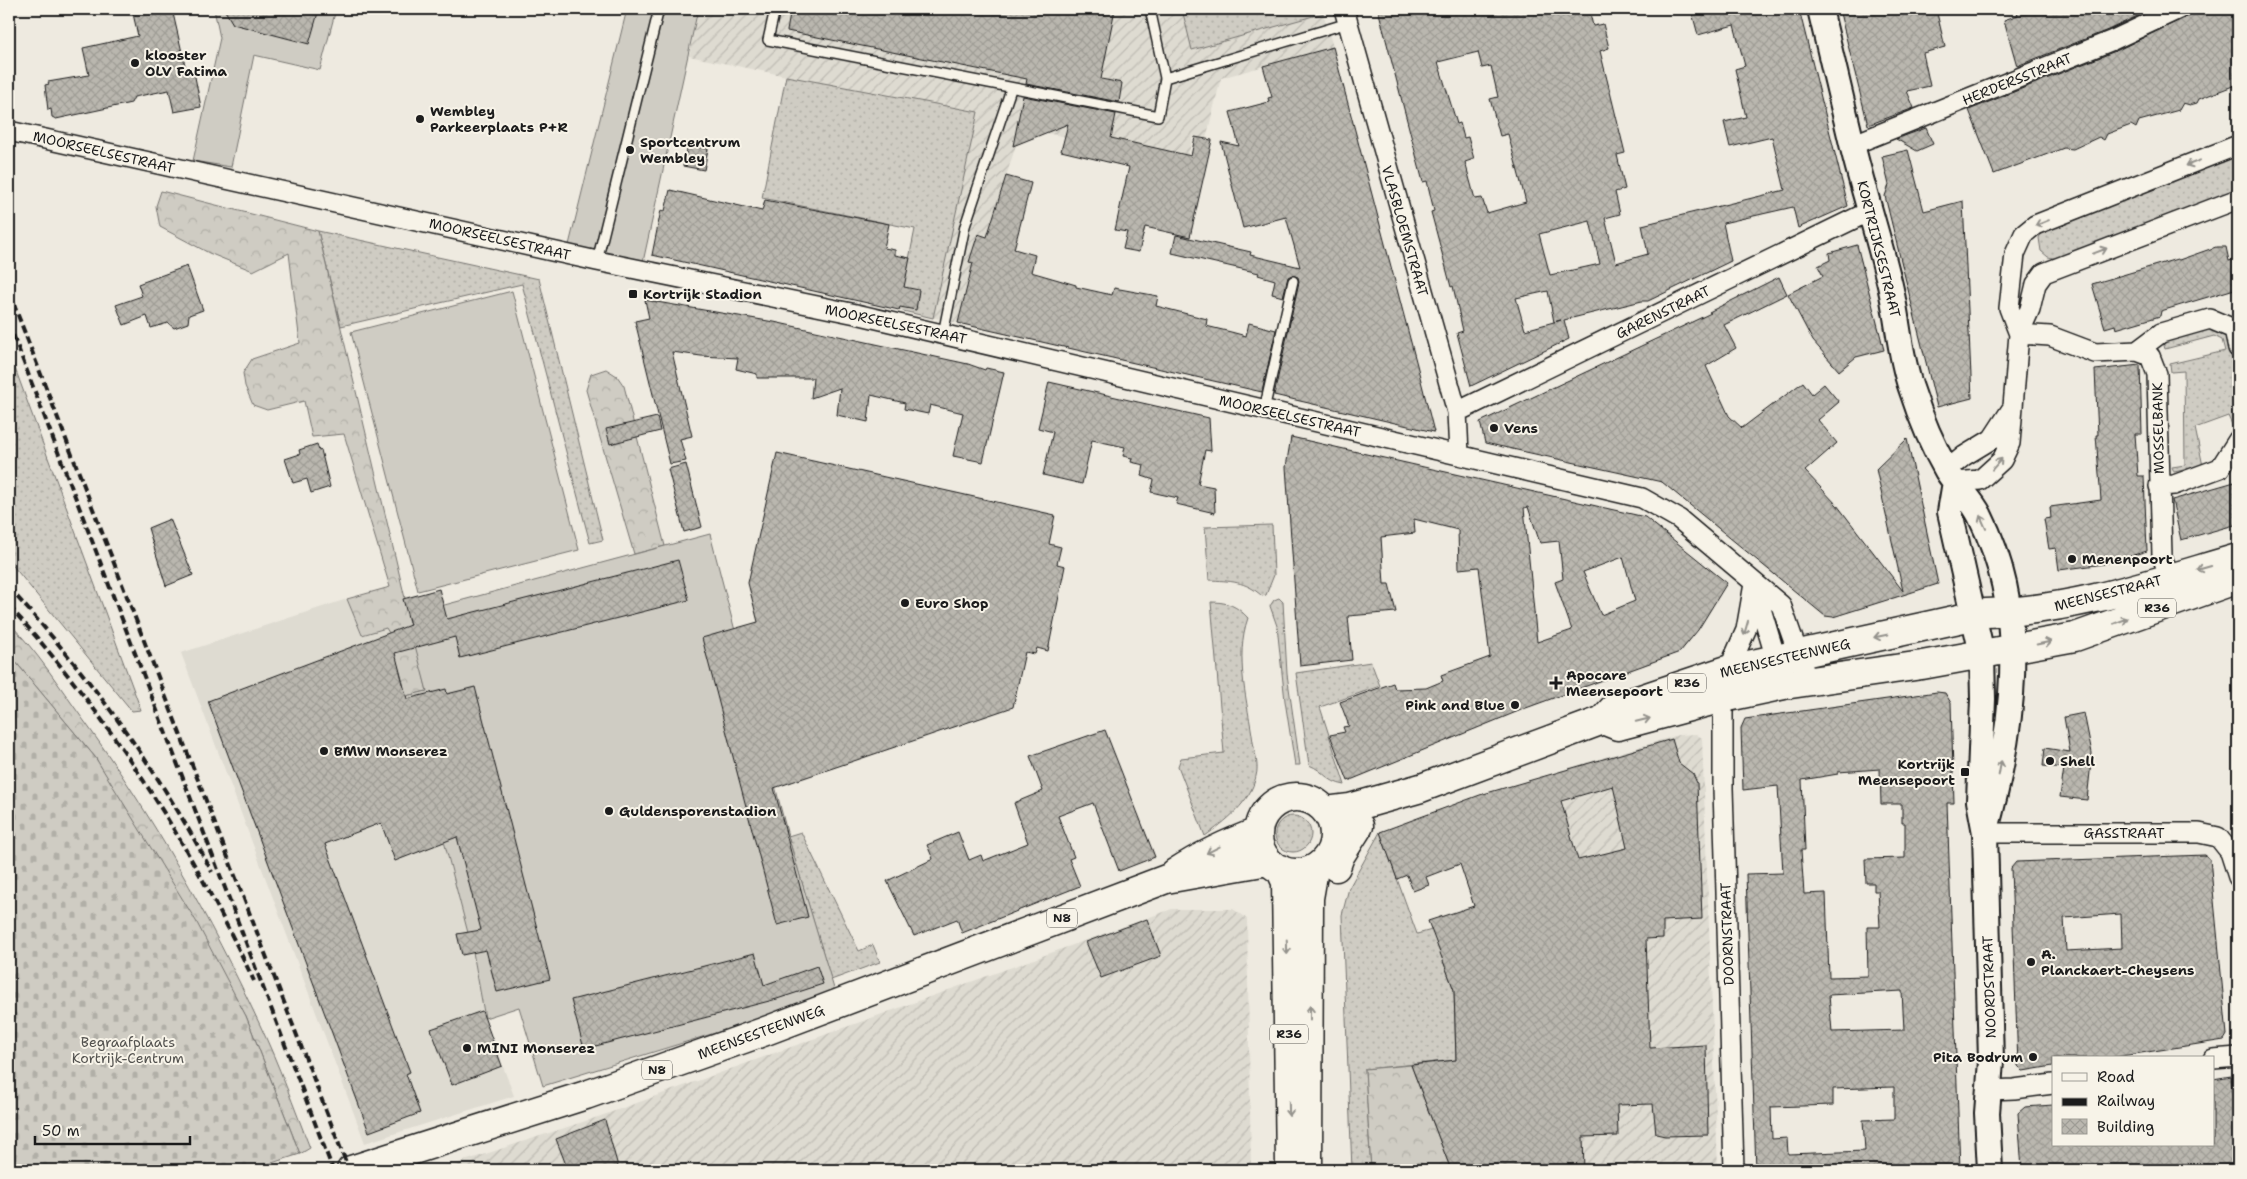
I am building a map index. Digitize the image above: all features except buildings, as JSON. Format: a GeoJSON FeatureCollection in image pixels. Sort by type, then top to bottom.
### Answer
{"type":"FeatureCollection","features":[{"type":"Feature","properties":{"kind":"main road","name":"MEENSESTRAAT"},"geometry":{"type":"LineString","coordinates":[[1974,615],[2080,603],[2238,558]]}},
{"type":"Feature","properties":{"kind":"main road","name":"MEENSESTRAAT"},"geometry":{"type":"LineString","coordinates":[[1982,654],[2013,650],[2083,634],[2238,579]]}},
{"type":"Feature","properties":{"kind":"main road","name":"MEENSESTEENWEG"},"geometry":{"type":"LineString","coordinates":[[1326,811],[1350,808],[1421,788],[1604,720],[1614,708],[1730,669],[1974,615]]}},
{"type":"Feature","properties":{"kind":"main road","name":"MEENSESTEENWEG"},"geometry":{"type":"LineString","coordinates":[[1604,720],[1618,726],[1723,698],[1796,684],[1982,654]]}},
{"type":"Feature","properties":{"kind":"main road","name":"MEENSESTEENWEG"},"geometry":{"type":"LineString","coordinates":[[1333,845],[1359,826],[1421,788]]}},
{"type":"Feature","properties":{"kind":"main road"},"geometry":{"type":"LineString","coordinates":[[1258,832],[1262,818],[1273,805],[1285,798],[1295,797],[1313,800],[1326,811],[1334,830],[1333,845]]}},
{"type":"Feature","properties":{"kind":"main road","name":"R36"},"geometry":{"type":"LineString","coordinates":[[1310,985],[1319,963],[1325,896],[1340,856],[1359,826]]}},
{"type":"Feature","properties":{"kind":"main road","name":"MEENSESTEENWEG"},"geometry":{"type":"LineString","coordinates":[[351,1170],[586,1095],[744,1039],[1166,879],[1197,858],[1227,843],[1258,832]]}},
{"type":"Feature","properties":{"kind":"main road","name":"R36"},"geometry":{"type":"LineString","coordinates":[[1258,832],[1259,843],[1286,882],[1299,1169]]}},
{"type":"Feature","properties":{"kind":"main road","name":"R36"},"geometry":{"type":"LineString","coordinates":[[1299,1169],[1310,985],[1309,898],[1314,869],[1326,860],[1333,845]]}},
{"type":"Feature","properties":{"kind":"main road","name":"MEENSESTEENWEG"},"geometry":{"type":"LineString","coordinates":[[1166,879],[1274,865]]}},
{"type":"Feature","properties":{"kind":"main road"},"geometry":{"type":"LineString","coordinates":[[1274,865],[1297,873],[1314,869]]}},
{"type":"Feature","properties":{"kind":"street","name":"KORTRIJKSESTRAAT"},"geometry":{"type":"LineString","coordinates":[[1820,9],[1852,145],[1890,283],[1910,385],[1924,425],[1951,476],[1974,504],[1982,519],[2000,568],[2009,612]]}},
{"type":"Feature","properties":{"kind":"street","name":"HERDERSSTRAAT"},"geometry":{"type":"LineString","coordinates":[[1852,145],[2113,40],[2179,9]]}},
{"type":"Feature","properties":{"kind":"street","name":"VLASBLOEMSTRAAT"},"geometry":{"type":"LineString","coordinates":[[1346,16],[1457,412],[1459,454]]}},
{"type":"Feature","properties":{"kind":"street","name":"MOORSEELSESTRAAT"},"geometry":{"type":"LineString","coordinates":[[9,131],[597,261],[943,334],[1642,498],[1679,519],[1781,605],[1787,656],[1796,684]]}},
{"type":"Feature","properties":{"kind":"street"},"geometry":{"type":"LineString","coordinates":[[2018,334],[2009,308],[2015,254],[2024,234],[2035,225],[2238,145]]}},
{"type":"Feature","properties":{"kind":"street"},"geometry":{"type":"LineString","coordinates":[[1951,476],[1980,480],[2002,460],[2010,443],[2018,334],[2030,309],[2036,284],[2044,273],[2238,199]]}},
{"type":"Feature","properties":{"kind":"street","name":"GARENSTRAAT"},"geometry":{"type":"LineString","coordinates":[[1457,412],[1870,211]]}},
{"type":"Feature","properties":{"kind":"street"},"geometry":{"type":"LineString","coordinates":[[2018,334],[2050,336],[2095,353],[2137,350],[2160,333],[2210,319],[2234,329],[2238,348]]}},
{"type":"Feature","properties":{"kind":"street","name":"MOSSELBANK"},"geometry":{"type":"LineString","coordinates":[[2137,350],[2150,356],[2157,374],[2162,556],[2170,578]]}},
{"type":"Feature","properties":{"kind":"street"},"geometry":{"type":"LineString","coordinates":[[1974,615],[1950,512],[1951,476],[1964,456],[1992,439],[2011,410]]}},
{"type":"Feature","properties":{"kind":"street","name":"MOSSELBANK"},"geometry":{"type":"LineString","coordinates":[[2159,486],[2174,485],[2220,468],[2238,440]]}},
{"type":"Feature","properties":{"kind":"street"},"geometry":{"type":"LineString","coordinates":[[1723,698],[1730,669],[1746,630],[1754,584]]}},
{"type":"Feature","properties":{"kind":"street","name":"NOORDSTRAAT"},"geometry":{"type":"LineString","coordinates":[[1985,833],[1994,801],[2013,693],[2013,650],[2009,612]]}},
{"type":"Feature","properties":{"kind":"street","name":"NOORDSTRAAT"},"geometry":{"type":"LineString","coordinates":[[1974,615],[1982,654],[1983,699],[1979,801],[1985,833],[1990,1090],[1987,1113],[1990,1170]]}},
{"type":"Feature","properties":{"kind":"street","name":"DOORNSTRAAT"},"geometry":{"type":"LineString","coordinates":[[1723,698],[1723,788],[1734,1170]]}},
{"type":"Feature","properties":{"kind":"street","name":"GASSTRAAT"},"geometry":{"type":"LineString","coordinates":[[1985,833],[2200,833],[2218,837],[2230,852],[2238,877]]}},
{"type":"Feature","properties":{"kind":"street"},"geometry":{"type":"LineString","coordinates":[[2214,1060],[2238,1057]]}},
{"type":"Feature","properties":{"kind":"street"},"geometry":{"type":"LineString","coordinates":[[1990,1090],[2052,1084]]}},
{"type":"Feature","properties":{"kind":"lane"},"geometry":{"type":"LineString","coordinates":[[597,261],[659,9]]}},
{"type":"Feature","properties":{"kind":"lane"},"geometry":{"type":"LineString","coordinates":[[775,9],[768,40],[1158,116],[1165,78],[1150,9]]}},
{"type":"Feature","properties":{"kind":"lane"},"geometry":{"type":"LineString","coordinates":[[1165,78],[1346,16]]}},
{"type":"Feature","properties":{"kind":"lane"},"geometry":{"type":"LineString","coordinates":[[943,334],[965,226],[1012,89]]}},
{"type":"Feature","properties":{"kind":"lane"},"geometry":{"type":"LineString","coordinates":[[1264,410],[1293,281]]}},
{"type":"Feature","properties":{"kind":"shaded area"},"geometry":{"type":"Polygon","coordinates":[[[698,9],[1322,9],[1333,47],[1221,78],[1206,139],[1193,136],[1182,181],[1104,161],[1107,144],[1045,133],[1016,145],[978,265],[973,263],[958,323],[899,310],[915,229],[762,198],[786,76],[689,56],[698,9]]]}},
{"type":"Feature","properties":{"kind":"shaded area"},"geometry":{"type":"Polygon","coordinates":[[[347,599],[362,635],[386,628],[389,633],[473,952],[485,1018],[514,1096],[365,1143],[181,653],[347,599]]]}},
{"type":"Feature","properties":{"kind":"shaded area"},"geometry":{"type":"Polygon","coordinates":[[[1696,734],[1702,738],[1718,1170],[1451,1170],[1411,1065],[1456,1060],[1454,990],[1441,958],[1584,876],[1561,802],[1567,799],[1559,771],[1678,735],[1696,734]]]}},
{"type":"Feature","properties":{"kind":"shaded area"},"geometry":{"type":"Polygon","coordinates":[[[1172,909],[1233,909],[1247,919],[1251,1170],[437,1170],[598,1117],[1172,909]]]}},
{"type":"Feature","properties":{"kind":"green space"},"geometry":{"type":"Polygon","coordinates":[[[214,9],[336,9],[320,70],[254,55],[231,167],[193,161],[220,38],[214,9]]]}},
{"type":"Feature","properties":{"kind":"green space","name":"Sportcentrum Wembley"},"geometry":{"type":"Polygon","coordinates":[[[627,9],[698,9],[643,262],[569,245],[627,9]]]}},
{"type":"Feature","properties":{"kind":"green space"},"geometry":{"type":"Polygon","coordinates":[[[1182,9],[1322,9],[1324,13],[1192,50],[1182,9]]]}},
{"type":"Feature","properties":{"kind":"green space"},"geometry":{"type":"Polygon","coordinates":[[[786,76],[978,112],[933,318],[899,310],[915,229],[762,198],[786,76]]]}},
{"type":"Feature","properties":{"kind":"green space"},"geometry":{"type":"Polygon","coordinates":[[[2238,152],[2238,193],[2058,259],[2048,257],[2041,251],[2039,238],[2043,229],[2238,152]]]}},
{"type":"Feature","properties":{"kind":"green space"},"geometry":{"type":"Polygon","coordinates":[[[161,191],[318,231],[427,691],[406,696],[386,628],[362,635],[347,599],[390,587],[344,434],[312,437],[304,401],[267,410],[253,405],[245,386],[243,373],[252,359],[300,343],[289,253],[253,271],[209,253],[160,227],[156,206],[161,191]]]}},
{"type":"Feature","properties":{"kind":"green space"},"geometry":{"type":"Polygon","coordinates":[[[318,231],[539,279],[603,540],[590,543],[522,284],[341,326],[318,231]]]}},
{"type":"Feature","properties":{"kind":"green space"},"geometry":{"type":"Polygon","coordinates":[[[512,291],[579,550],[418,591],[351,332],[512,291]]]}},
{"type":"Feature","properties":{"kind":"green space"},"geometry":{"type":"Polygon","coordinates":[[[2211,329],[2229,335],[2236,360],[2231,362],[2239,405],[2237,421],[2234,429],[2228,416],[2195,428],[2203,466],[2174,472],[2172,467],[2185,465],[2184,371],[2171,372],[2170,364],[2225,351],[2222,340],[2214,336],[2165,349],[2163,342],[2211,329]]]}},
{"type":"Feature","properties":{"kind":"green space"},"geometry":{"type":"Polygon","coordinates":[[[9,352],[141,710],[132,711],[9,561],[9,352]]]}},
{"type":"Feature","properties":{"kind":"green space"},"geometry":{"type":"Polygon","coordinates":[[[606,369],[617,376],[624,386],[665,546],[634,554],[586,390],[591,374],[606,369]]]}},
{"type":"Feature","properties":{"kind":"green space"},"geometry":{"type":"Polygon","coordinates":[[[1272,525],[1274,575],[1266,595],[1262,596],[1250,587],[1237,583],[1209,580],[1205,527],[1272,525]]]}},
{"type":"Feature","properties":{"kind":"green space","name":"Guldensporenstadion"},"geometry":{"type":"Polygon","coordinates":[[[710,534],[788,836],[835,992],[767,1017],[543,1086],[519,1007],[485,1018],[473,952],[406,696],[427,691],[407,615],[710,534]]]}},
{"type":"Feature","properties":{"kind":"green space"},"geometry":{"type":"Polygon","coordinates":[[[1279,598],[1283,602],[1287,674],[1300,765],[1295,765],[1285,701],[1277,626],[1270,606],[1274,600],[1279,598]]]}},
{"type":"Feature","properties":{"kind":"green space"},"geometry":{"type":"Polygon","coordinates":[[[1211,602],[1232,606],[1240,610],[1248,618],[1242,648],[1242,664],[1257,768],[1253,785],[1243,803],[1229,818],[1205,836],[1178,766],[1181,758],[1224,753],[1211,602]]]}},
{"type":"Feature","properties":{"kind":"green space"},"geometry":{"type":"Polygon","coordinates":[[[9,623],[38,657],[108,754],[156,829],[200,906],[241,985],[280,1071],[310,1148],[300,1154],[246,1016],[95,757],[9,654],[9,623]]]}},
{"type":"Feature","properties":{"kind":"green space","name":"Begraafplaats Kortrijk-Centrum"},"geometry":{"type":"Polygon","coordinates":[[[9,654],[95,757],[196,921],[246,1016],[300,1154],[250,1170],[9,1170],[9,654]]]}},
{"type":"Feature","properties":{"kind":"green space"},"geometry":{"type":"Polygon","coordinates":[[[1371,662],[1380,686],[1320,707],[1345,785],[1339,784],[1309,765],[1296,673],[1371,662]]]}},
{"type":"Feature","properties":{"kind":"green space"},"geometry":{"type":"Polygon","coordinates":[[[1293,816],[1300,817],[1306,821],[1310,827],[1310,841],[1306,847],[1300,851],[1293,852],[1286,851],[1280,847],[1276,841],[1275,834],[1276,827],[1280,821],[1286,817],[1293,816]]]}},
{"type":"Feature","properties":{"kind":"green space"},"geometry":{"type":"Polygon","coordinates":[[[801,832],[859,951],[873,945],[880,962],[831,980],[788,836],[801,832]]]}},
{"type":"Feature","properties":{"kind":"green space"},"geometry":{"type":"Polygon","coordinates":[[[1380,832],[1417,934],[1432,930],[1488,942],[1442,958],[1454,990],[1456,1060],[1365,1069],[1371,1170],[1352,1170],[1342,915],[1349,888],[1380,832]]]}},
{"type":"Feature","properties":{"kind":"green space"},"geometry":{"type":"Polygon","coordinates":[[[1411,1065],[1451,1170],[1371,1170],[1365,1069],[1411,1065]]]}},
{"type":"Feature","properties":{"kind":"railway"},"geometry":{"type":"LineString","coordinates":[[9,292],[349,1170]]}},
{"type":"Feature","properties":{"kind":"railway"},"geometry":{"type":"LineString","coordinates":[[9,324],[333,1170]]}},
{"type":"Feature","properties":{"kind":"railway"},"geometry":{"type":"LineString","coordinates":[[9,588],[67,654],[120,723],[191,833],[212,872]]}},
{"type":"Feature","properties":{"kind":"railway"},"geometry":{"type":"LineString","coordinates":[[9,606],[82,693],[146,784],[203,880],[254,981]]}},
{"type":"Feature","properties":{"kind":"place","name":"klooster OLV Fatima"},"geometry":{"type":"Point","coordinates":[135,63]}},
{"type":"Feature","properties":{"kind":"place","name":"Wembley Parkeerplaats P+R"},"geometry":{"type":"Point","coordinates":[420,119]}},
{"type":"Feature","properties":{"kind":"place","name":"Sportcentrum Wembley"},"geometry":{"type":"Point","coordinates":[630,150]}},
{"type":"Feature","properties":{"kind":"place","name":"Kortrijk Stadion"},"geometry":{"type":"Point","coordinates":[633,294]}},
{"type":"Feature","properties":{"kind":"place","name":"Vens"},"geometry":{"type":"Point","coordinates":[1494,428]}},
{"type":"Feature","properties":{"kind":"place","name":"Menenpoort"},"geometry":{"type":"Point","coordinates":[2072,559]}},
{"type":"Feature","properties":{"kind":"place","name":"Euro Shop"},"geometry":{"type":"Point","coordinates":[905,603]}},
{"type":"Feature","properties":{"kind":"place","name":"Apocare Meensepoort"},"geometry":{"type":"Point","coordinates":[1556,683]}},
{"type":"Feature","properties":{"kind":"place","name":"Pink and Blue"},"geometry":{"type":"Point","coordinates":[1515,705]}},
{"type":"Feature","properties":{"kind":"place","name":"BMW Monserez"},"geometry":{"type":"Point","coordinates":[324,751]}},
{"type":"Feature","properties":{"kind":"place","name":"Shell"},"geometry":{"type":"Point","coordinates":[2050,761]}},
{"type":"Feature","properties":{"kind":"place","name":"Kortrijk Meensepoort"},"geometry":{"type":"Point","coordinates":[1965,772]}},
{"type":"Feature","properties":{"kind":"place","name":"Guldensporenstadion"},"geometry":{"type":"Point","coordinates":[609,811]}},
{"type":"Feature","properties":{"kind":"place","name":"A. Planckaert-Cheysens"},"geometry":{"type":"Point","coordinates":[2031,962]}},
{"type":"Feature","properties":{"kind":"place","name":"MINI Monserez"},"geometry":{"type":"Point","coordinates":[467,1048]}},
{"type":"Feature","properties":{"kind":"place","name":"Pita Bodrum"},"geometry":{"type":"Point","coordinates":[2033,1057]}}]}
